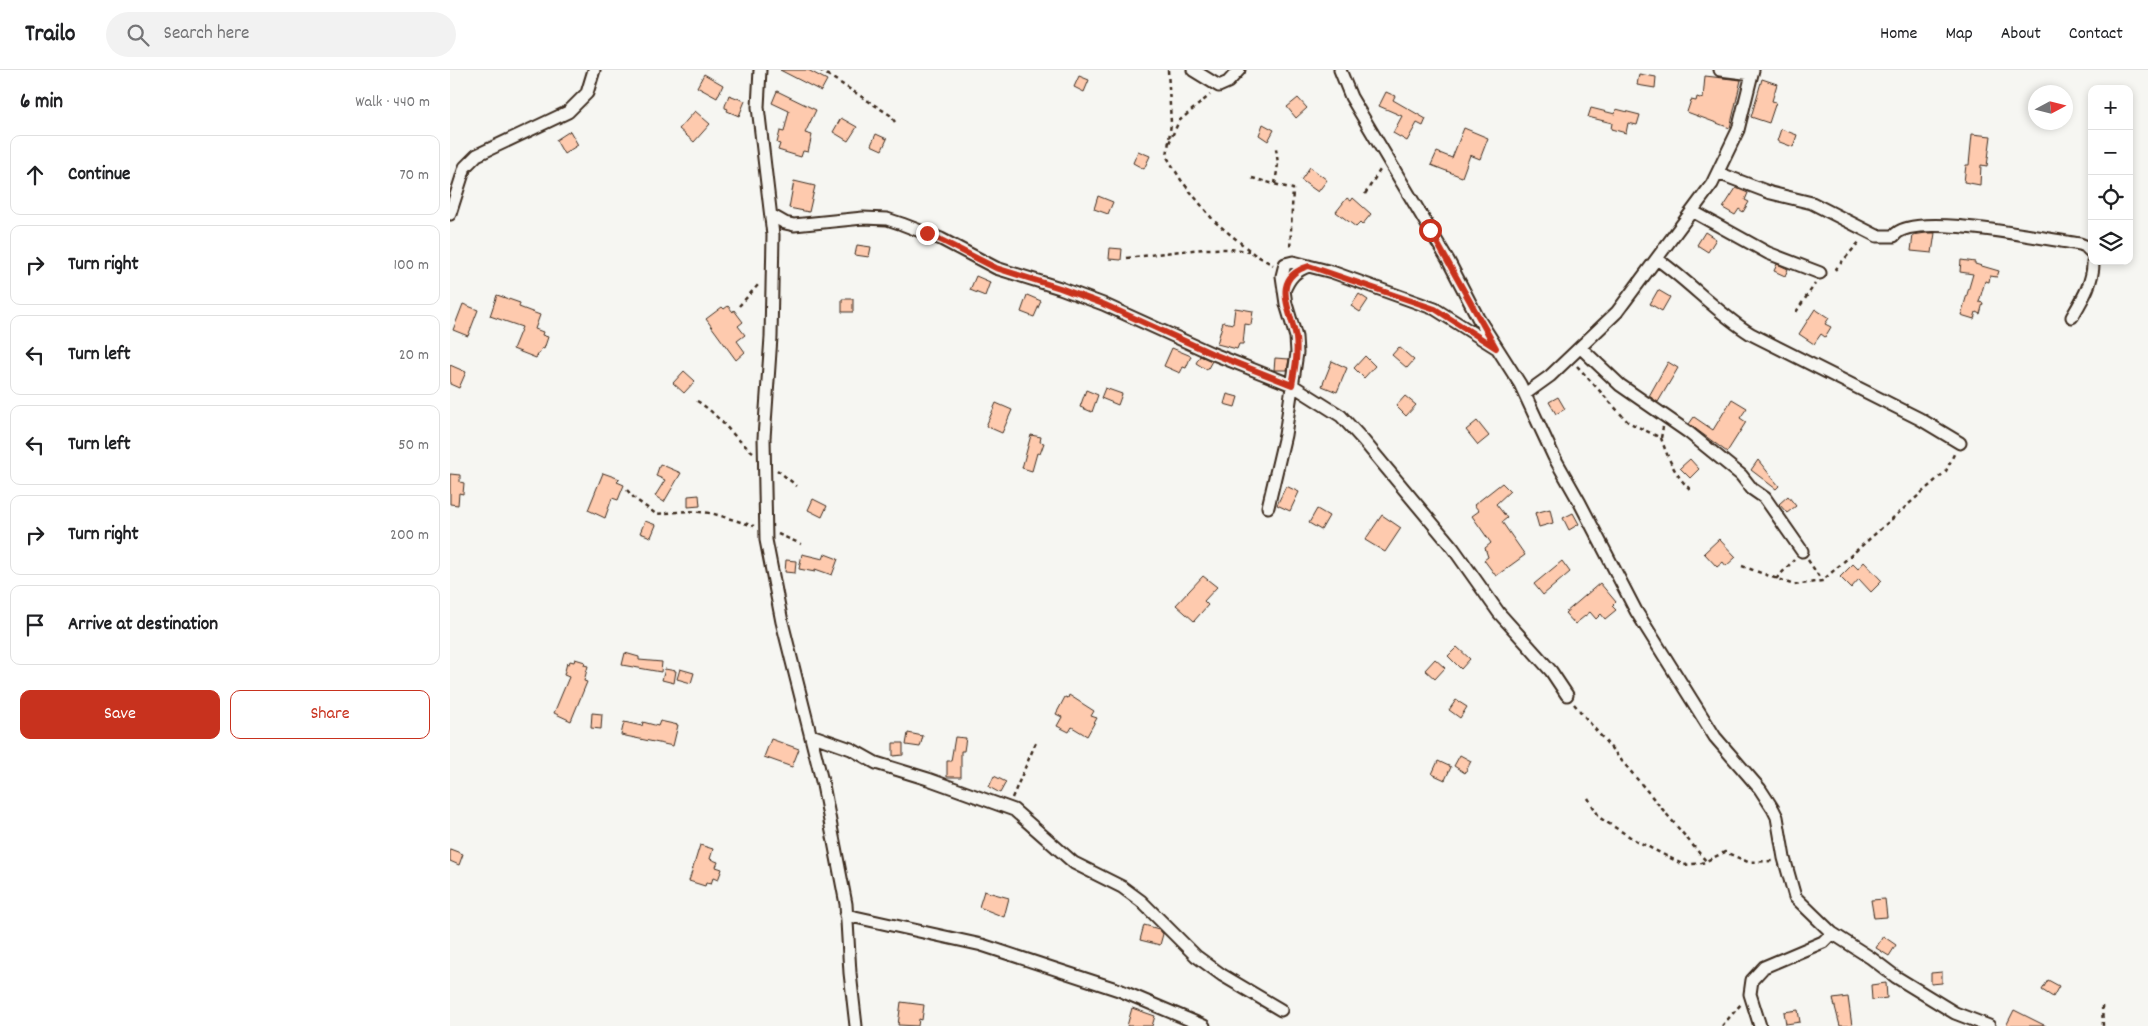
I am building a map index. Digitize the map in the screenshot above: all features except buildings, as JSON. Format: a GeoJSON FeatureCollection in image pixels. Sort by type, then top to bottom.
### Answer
{"type":"FeatureCollection","features":[{"type":"Feature","properties":{"kind":"street"},"geometry":{"type":"LineString","coordinates":[[450,214],[465,167],[477,155],[568,112],[587,93],[594,70]]}},
{"type":"Feature","properties":{"kind":"street"},"geometry":{"type":"LineString","coordinates":[[760,70],[758,107],[773,235],[764,460],[766,529],[782,622],[825,794],[846,915],[856,1026]]}},
{"type":"Feature","properties":{"kind":"street"},"geometry":{"type":"LineString","coordinates":[[1193,70],[1219,86],[1228,82],[1240,70]]}},
{"type":"Feature","properties":{"kind":"street"},"geometry":{"type":"LineString","coordinates":[[1340,70],[1351,97],[1448,260],[1496,348],[1513,371],[1554,457],[1636,611],[1715,737],[1760,789],[1778,817],[1784,858],[1796,897],[1832,934],[1931,1000],[1955,1013],[1989,1026]]}},
{"type":"Feature","properties":{"kind":"street"},"geometry":{"type":"LineString","coordinates":[[1525,394],[1550,376],[1617,312],[1712,184],[1738,130],[1753,72],[1720,70]]}},
{"type":"Feature","properties":{"kind":"street"},"geometry":{"type":"LineString","coordinates":[[1718,173],[1771,192],[1812,203],[1877,236],[1888,238],[1894,236],[1898,231],[1930,224],[2002,232],[2080,244],[2088,249]]}},
{"type":"Feature","properties":{"kind":"street"},"geometry":{"type":"LineString","coordinates":[[1692,211],[1768,253],[1820,274]]}},
{"type":"Feature","properties":{"kind":"street"},"geometry":{"type":"LineString","coordinates":[[771,216],[794,225],[864,218],[887,219],[941,239],[996,268],[1034,279],[1103,304],[1186,343],[1292,385],[1341,416],[1363,440],[1453,548],[1499,613],[1551,671],[1567,695]]}},
{"type":"Feature","properties":{"kind":"street"},"geometry":{"type":"LineString","coordinates":[[1657,259],[1709,300],[1734,324],[1920,419],[1960,443]]}},
{"type":"Feature","properties":{"kind":"street"},"geometry":{"type":"LineString","coordinates":[[2072,317],[2088,288],[2094,265]]}},
{"type":"Feature","properties":{"kind":"street"},"geometry":{"type":"LineString","coordinates":[[1268,506],[1285,435],[1297,353],[1296,337],[1284,291],[1286,266],[1309,266],[1435,309],[1496,348]]}},
{"type":"Feature","properties":{"kind":"street"},"geometry":{"type":"LineString","coordinates":[[1284,291],[1288,281],[1298,269],[1309,266]]}},
{"type":"Feature","properties":{"kind":"street"},"geometry":{"type":"LineString","coordinates":[[1581,348],[1620,385],[1688,432],[1741,475],[1752,489],[1765,498],[1802,551]]}},
{"type":"Feature","properties":{"kind":"street"},"geometry":{"type":"LineString","coordinates":[[811,735],[850,749],[876,763],[928,779],[1014,810],[1074,863],[1122,887],[1141,901],[1196,956],[1222,975],[1281,1010]]}},
{"type":"Feature","properties":{"kind":"street"},"geometry":{"type":"LineString","coordinates":[[846,915],[982,945],[1119,990],[1204,1026]]}},
{"type":"Feature","properties":{"kind":"street"},"geometry":{"type":"LineString","coordinates":[[1760,1026],[1750,994],[1752,980],[1764,968],[1823,942],[1832,934]]}},
{"type":"Feature","properties":{"kind":"path"},"geometry":{"type":"LineString","coordinates":[[820,70],[890,115],[895,122]]}},
{"type":"Feature","properties":{"kind":"path"},"geometry":{"type":"LineString","coordinates":[[1168,70],[1171,123],[1167,157],[1181,180],[1214,221],[1251,251],[1286,266],[1293,189],[1252,178]]}},
{"type":"Feature","properties":{"kind":"path"},"geometry":{"type":"LineString","coordinates":[[1168,144],[1180,121],[1204,102],[1219,86]]}},
{"type":"Feature","properties":{"kind":"path"},"geometry":{"type":"LineString","coordinates":[[1275,184],[1278,164],[1276,148]]}},
{"type":"Feature","properties":{"kind":"path"},"geometry":{"type":"LineString","coordinates":[[1365,194],[1388,158]]}},
{"type":"Feature","properties":{"kind":"path"},"geometry":{"type":"LineString","coordinates":[[1835,270],[1867,232]]}},
{"type":"Feature","properties":{"kind":"path"},"geometry":{"type":"LineString","coordinates":[[1127,258],[1217,248],[1251,251]]}},
{"type":"Feature","properties":{"kind":"path"},"geometry":{"type":"LineString","coordinates":[[739,306],[772,270]]}},
{"type":"Feature","properties":{"kind":"path"},"geometry":{"type":"LineString","coordinates":[[1796,312],[1820,274]]}},
{"type":"Feature","properties":{"kind":"path"},"geometry":{"type":"LineString","coordinates":[[1569,357],[1628,422],[1661,438],[1669,460],[1681,481],[1691,490]]}},
{"type":"Feature","properties":{"kind":"path"},"geometry":{"type":"LineString","coordinates":[[697,401],[710,408],[744,445],[797,486]]}},
{"type":"Feature","properties":{"kind":"path"},"geometry":{"type":"LineString","coordinates":[[1742,566],[1794,585],[1822,581],[1946,472],[1960,443]]}},
{"type":"Feature","properties":{"kind":"path"},"geometry":{"type":"LineString","coordinates":[[627,490],[635,499],[656,514],[711,513],[766,529],[801,544]]}},
{"type":"Feature","properties":{"kind":"path"},"geometry":{"type":"LineString","coordinates":[[1776,579],[1802,551],[1822,581]]}},
{"type":"Feature","properties":{"kind":"path"},"geometry":{"type":"LineString","coordinates":[[1567,695],[1706,861]]}},
{"type":"Feature","properties":{"kind":"path"},"geometry":{"type":"LineString","coordinates":[[1007,808],[1025,772],[1037,740]]}},
{"type":"Feature","properties":{"kind":"path"},"geometry":{"type":"LineString","coordinates":[[1588,798],[1600,818],[1634,840],[1684,865],[1706,861],[1725,852],[1748,862],[1768,862],[1784,858]]}},
{"type":"Feature","properties":{"kind":"path"},"geometry":{"type":"LineString","coordinates":[[1722,1026],[1750,994]]}},
{"type":"Feature","properties":{"kind":"path"},"geometry":{"type":"LineString","coordinates":[[2102,1006],[2103,1026]]}},
{"type":"Feature","properties":{"kind":"route"},"geometry":{"type":"LineString","coordinates":[[927,233],[996,268],[1026,276],[1103,304],[1177,339],[1292,385],[1297,353],[1296,337],[1284,291],[1288,281],[1298,269],[1309,266],[1332,272],[1435,309],[1496,348],[1430,230]]}}]}
